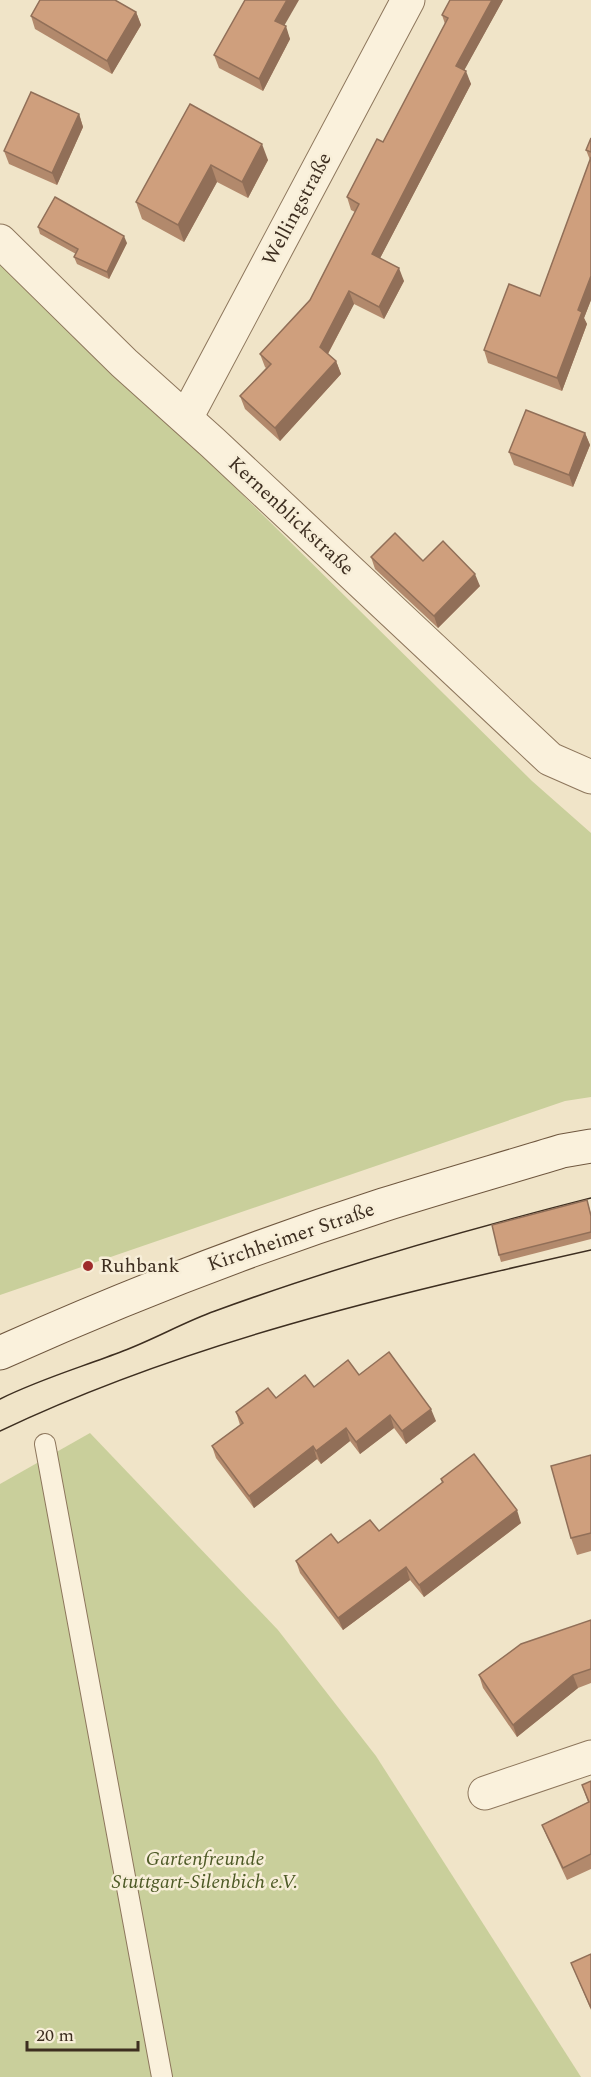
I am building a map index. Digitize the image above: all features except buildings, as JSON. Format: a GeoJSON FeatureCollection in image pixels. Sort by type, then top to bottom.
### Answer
{"type":"FeatureCollection","features":[{"type":"Feature","properties":{"kind":"street","name":"Wellingstraße"},"geometry":{"type":"LineString","coordinates":[[186,418],[408,0]]}},
{"type":"Feature","properties":{"kind":"street","name":"Kernenblickstraße"},"geometry":{"type":"LineString","coordinates":[[0,241],[124,363],[186,418],[550,759],[591,777]]}},
{"type":"Feature","properties":{"kind":"street","name":"Kirchheimer Straße"},"geometry":{"type":"LineString","coordinates":[[0,1353],[101,1308],[210,1266],[382,1205],[562,1151],[591,1146]]}},
{"type":"Feature","properties":{"kind":"street"},"geometry":{"type":"LineString","coordinates":[[484,1793],[591,1757]]}},
{"type":"Feature","properties":{"kind":"lane"},"geometry":{"type":"LineString","coordinates":[[45,1444],[162,2077]]}},
{"type":"Feature","properties":{"kind":"green space"},"geometry":{"type":"Polygon","coordinates":[[[0,255],[532,781],[591,833],[591,1097],[565,1101],[0,1295],[0,255]]]}},
{"type":"Feature","properties":{"kind":"green space","name":"Gartenfreunde Stuttgart-Silenbich e.V."},"geometry":{"type":"Polygon","coordinates":[[[90,1433],[278,1630],[376,1756],[581,2077],[0,2077],[0,1484],[90,1433]]]}},
{"type":"Feature","properties":{"kind":"tram line"},"geometry":{"type":"LineString","coordinates":[[0,1399],[46,1379],[135,1346],[203,1315],[308,1279],[496,1223],[591,1198]]}},
{"type":"Feature","properties":{"kind":"tram line"},"geometry":{"type":"LineString","coordinates":[[0,1431],[71,1400],[216,1346],[365,1304],[591,1250]]}},
{"type":"Feature","properties":{"kind":"place","name":"Ruhbank"},"geometry":{"type":"Point","coordinates":[88,1266]}}]}
